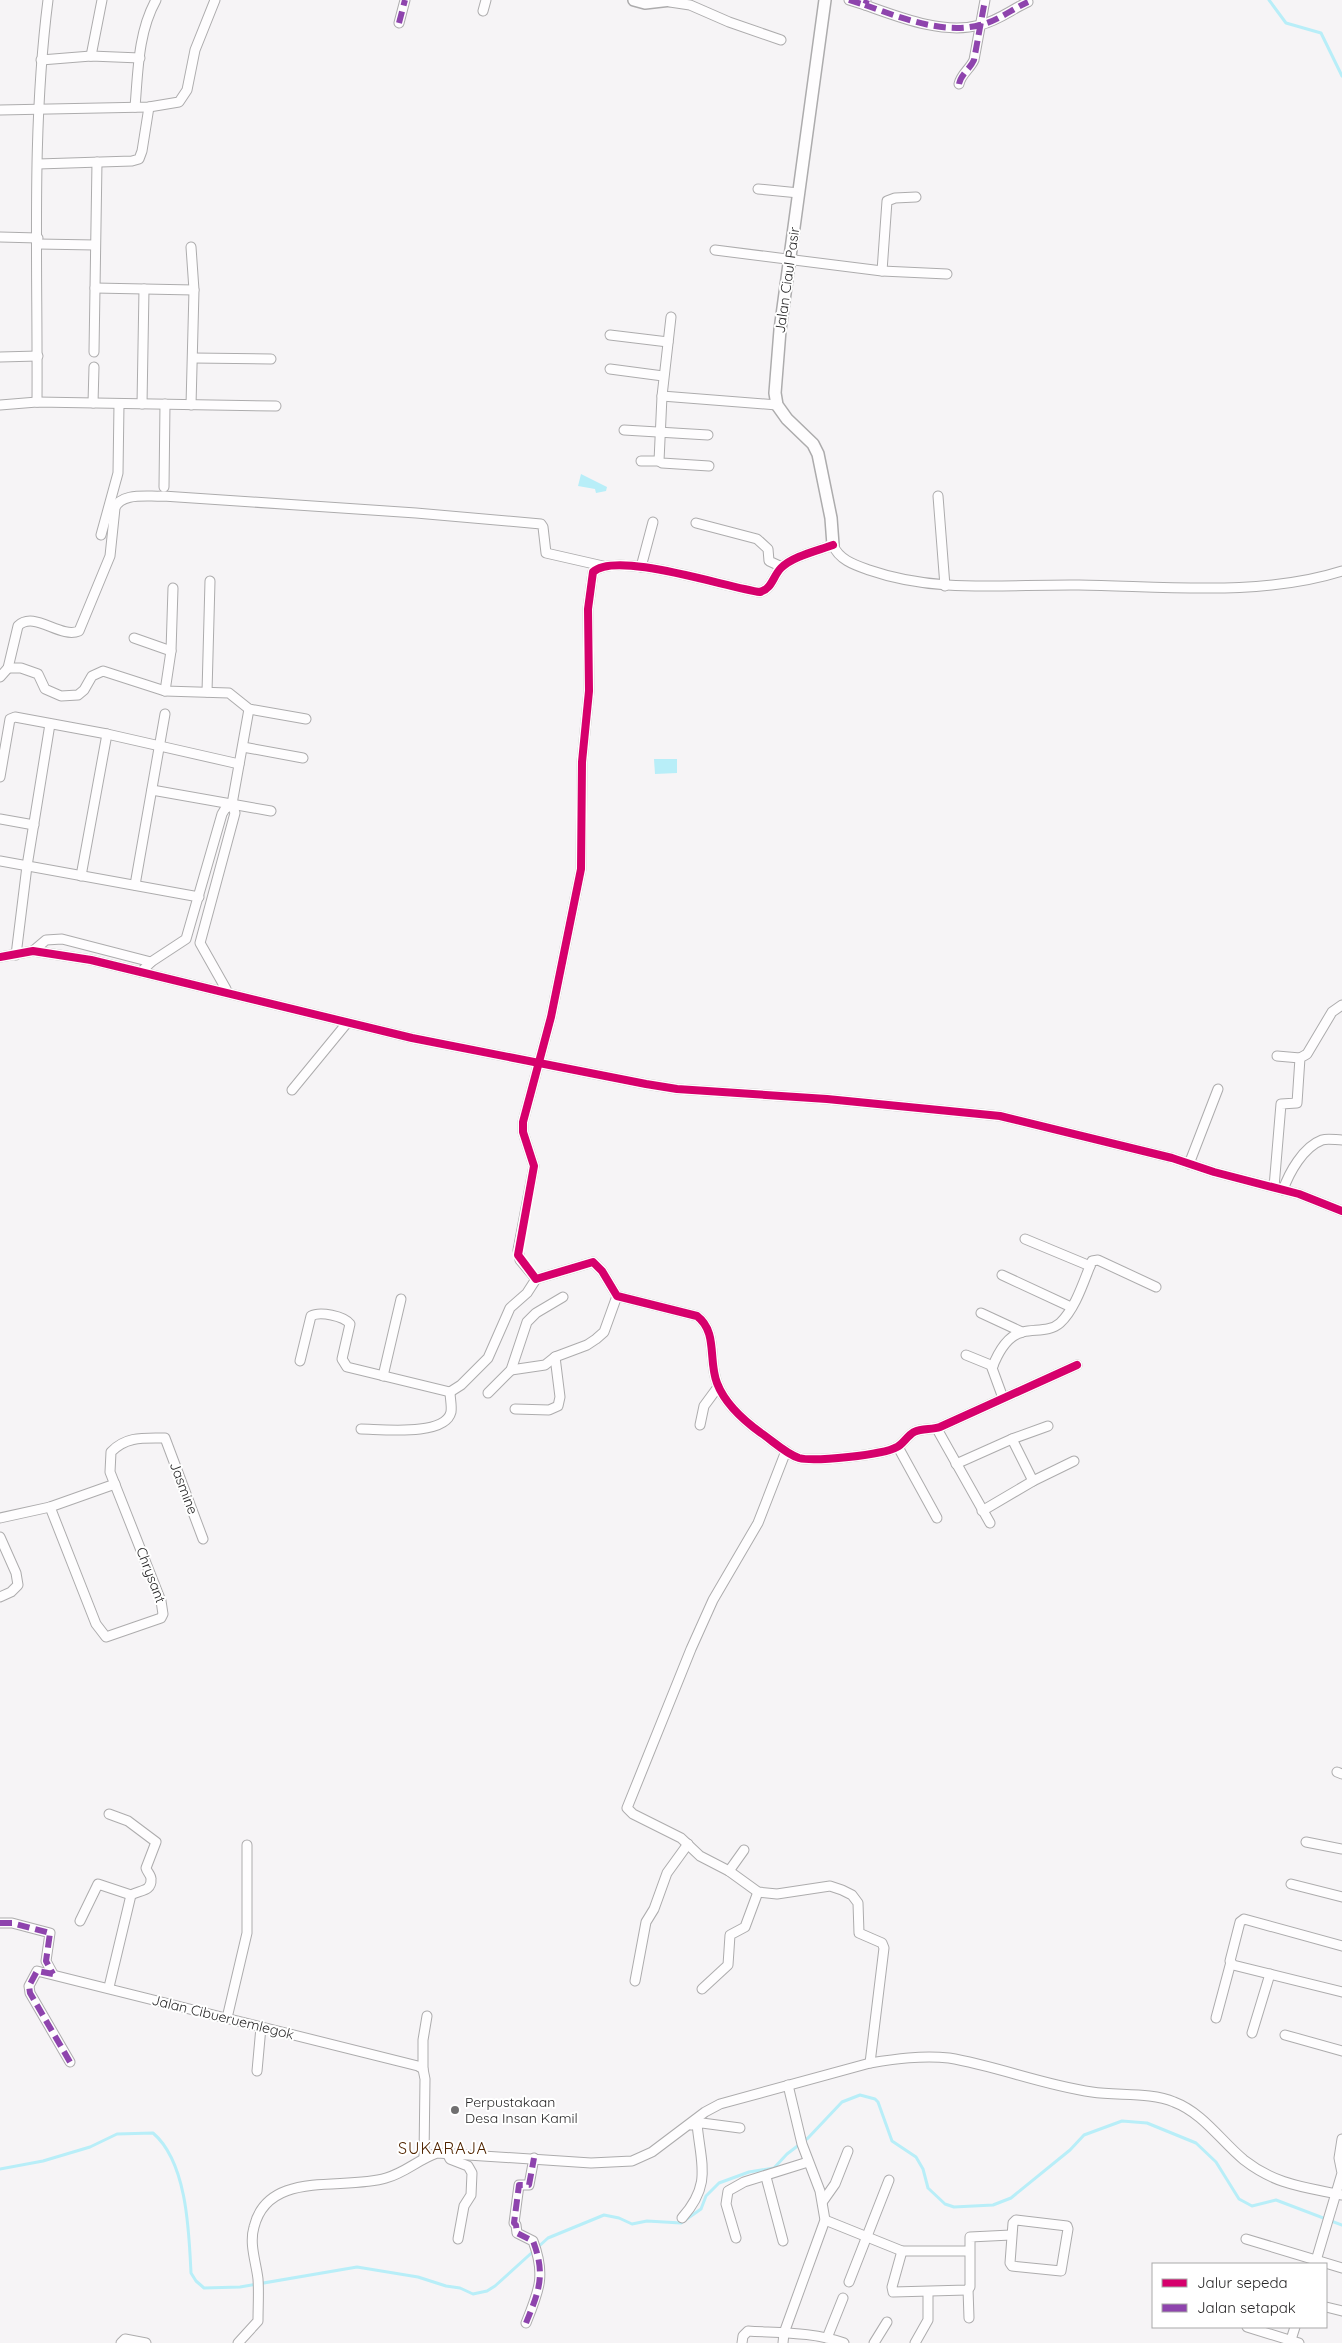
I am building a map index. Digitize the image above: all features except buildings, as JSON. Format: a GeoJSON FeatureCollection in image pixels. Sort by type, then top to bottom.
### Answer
{"type":"FeatureCollection","features":[{"type":"Feature","properties":{"kind":"street"},"geometry":{"type":"LineString","coordinates":[[38,402],[38,110],[41,60],[48,0]]}},
{"type":"Feature","properties":{"kind":"street"},"geometry":{"type":"LineString","coordinates":[[91,56],[102,0]]}},
{"type":"Feature","properties":{"kind":"street"},"geometry":{"type":"LineString","coordinates":[[135,107],[140,58],[149,12],[156,0]]}},
{"type":"Feature","properties":{"kind":"street"},"geometry":{"type":"LineString","coordinates":[[0,110],[149,107],[173,104],[184,98],[195,50],[215,0]]}},
{"type":"Feature","properties":{"kind":"street"},"geometry":{"type":"LineString","coordinates":[[399,23],[405,0]]}},
{"type":"Feature","properties":{"kind":"street"},"geometry":{"type":"LineString","coordinates":[[483,11],[486,0]]}},
{"type":"Feature","properties":{"kind":"street"},"geometry":{"type":"LineString","coordinates":[[634,0],[645,4],[671,1],[690,5],[729,22],[781,40]]}},
{"type":"Feature","properties":{"kind":"street","name":"Jalan Ciaul Pasir"},"geometry":{"type":"LineString","coordinates":[[777,405],[774,392],[776,361],[825,0]]}},
{"type":"Feature","properties":{"kind":"street"},"geometry":{"type":"LineString","coordinates":[[849,0],[866,2],[936,26],[979,26],[1028,2]]}},
{"type":"Feature","properties":{"kind":"street"},"geometry":{"type":"LineString","coordinates":[[959,84],[962,75],[969,69],[974,60],[985,0]]}},
{"type":"Feature","properties":{"kind":"street"},"geometry":{"type":"LineString","coordinates":[[41,60],[91,56],[140,58]]}},
{"type":"Feature","properties":{"kind":"street"},"geometry":{"type":"LineString","coordinates":[[38,164],[139,159],[149,107]]}},
{"type":"Feature","properties":{"kind":"street"},"geometry":{"type":"LineString","coordinates":[[94,352],[97,162]]}},
{"type":"Feature","properties":{"kind":"street"},"geometry":{"type":"LineString","coordinates":[[758,189],[799,193]]}},
{"type":"Feature","properties":{"kind":"street"},"geometry":{"type":"LineString","coordinates":[[882,271],[887,201],[901,197],[916,197]]}},
{"type":"Feature","properties":{"kind":"street"},"geometry":{"type":"LineString","coordinates":[[0,238],[96,245]]}},
{"type":"Feature","properties":{"kind":"street"},"geometry":{"type":"LineString","coordinates":[[191,247],[194,290],[191,405]]}},
{"type":"Feature","properties":{"kind":"street"},"geometry":{"type":"LineString","coordinates":[[715,250],[882,271],[947,274]]}},
{"type":"Feature","properties":{"kind":"street"},"geometry":{"type":"LineString","coordinates":[[95,288],[194,290]]}},
{"type":"Feature","properties":{"kind":"street"},"geometry":{"type":"LineString","coordinates":[[142,404],[144,289]]}},
{"type":"Feature","properties":{"kind":"street"},"geometry":{"type":"LineString","coordinates":[[659,461],[663,376],[671,317]]}},
{"type":"Feature","properties":{"kind":"street"},"geometry":{"type":"LineString","coordinates":[[610,335],[668,342]]}},
{"type":"Feature","properties":{"kind":"street"},"geometry":{"type":"LineString","coordinates":[[0,357],[38,356]]}},
{"type":"Feature","properties":{"kind":"street"},"geometry":{"type":"LineString","coordinates":[[193,358],[271,359]]}},
{"type":"Feature","properties":{"kind":"street"},"geometry":{"type":"LineString","coordinates":[[94,367],[94,403]]}},
{"type":"Feature","properties":{"kind":"street"},"geometry":{"type":"LineString","coordinates":[[610,369],[663,376]]}},
{"type":"Feature","properties":{"kind":"street"},"geometry":{"type":"LineString","coordinates":[[662,396],[777,405],[787,419],[813,444],[818,454],[829,503],[833,546],[841,557],[866,569],[894,578],[945,586],[983,588],[1077,585],[1244,586],[1305,581],[1342,572]]}},
{"type":"Feature","properties":{"kind":"street"},"geometry":{"type":"LineString","coordinates":[[0,405],[38,402],[276,406]]}},
{"type":"Feature","properties":{"kind":"street"},"geometry":{"type":"LineString","coordinates":[[101,535],[118,473],[119,404]]}},
{"type":"Feature","properties":{"kind":"street"},"geometry":{"type":"LineString","coordinates":[[164,487],[165,404]]}},
{"type":"Feature","properties":{"kind":"street"},"geometry":{"type":"LineString","coordinates":[[624,430],[708,435]]}},
{"type":"Feature","properties":{"kind":"street"},"geometry":{"type":"LineString","coordinates":[[641,460],[709,466]]}},
{"type":"Feature","properties":{"kind":"street"},"geometry":{"type":"LineString","coordinates":[[938,496],[945,586]]}},
{"type":"Feature","properties":{"kind":"street"},"geometry":{"type":"LineString","coordinates":[[0,677],[8,668],[18,626],[21,623],[30,621],[70,633],[79,631],[110,556],[115,508],[118,501],[124,498],[175,497],[406,512],[541,524],[546,553],[603,566],[641,567],[760,592],[770,586],[782,567],[798,558],[833,546]]}},
{"type":"Feature","properties":{"kind":"street"},"geometry":{"type":"LineString","coordinates":[[641,567],[653,522]]}},
{"type":"Feature","properties":{"kind":"street"},"geometry":{"type":"LineString","coordinates":[[696,523],[757,539],[768,549],[770,561],[782,567]]}},
{"type":"Feature","properties":{"kind":"street"},"geometry":{"type":"LineString","coordinates":[[536,1278],[518,1255],[534,1166],[522,1132],[522,1122],[551,1017],[581,868],[582,762],[589,691],[589,592],[592,572],[603,566]]}},
{"type":"Feature","properties":{"kind":"street"},"geometry":{"type":"LineString","coordinates":[[207,692],[210,581]]}},
{"type":"Feature","properties":{"kind":"street"},"geometry":{"type":"LineString","coordinates":[[165,691],[171,651],[173,588]]}},
{"type":"Feature","properties":{"kind":"street"},"geometry":{"type":"LineString","coordinates":[[134,638],[171,651]]}},
{"type":"Feature","properties":{"kind":"street"},"geometry":{"type":"LineString","coordinates":[[8,668],[20,668],[38,674],[45,689],[61,696],[78,695],[84,690],[92,676],[99,672],[115,674],[165,691],[228,693],[246,707],[306,719]]}},
{"type":"Feature","properties":{"kind":"street"},"geometry":{"type":"LineString","coordinates":[[226,989],[200,943],[235,813],[232,804],[242,747],[246,707]]}},
{"type":"Feature","properties":{"kind":"street"},"geometry":{"type":"LineString","coordinates":[[135,885],[165,714]]}},
{"type":"Feature","properties":{"kind":"street"},"geometry":{"type":"LineString","coordinates":[[0,777],[11,718],[107,734],[239,764]]}},
{"type":"Feature","properties":{"kind":"street"},"geometry":{"type":"LineString","coordinates":[[16,954],[27,866],[50,724]]}},
{"type":"Feature","properties":{"kind":"street"},"geometry":{"type":"LineString","coordinates":[[81,876],[107,734]]}},
{"type":"Feature","properties":{"kind":"street"},"geometry":{"type":"LineString","coordinates":[[242,747],[303,758]]}},
{"type":"Feature","properties":{"kind":"street"},"geometry":{"type":"LineString","coordinates":[[152,790],[271,811]]}},
{"type":"Feature","properties":{"kind":"street"},"geometry":{"type":"LineString","coordinates":[[141,972],[151,962],[186,939],[222,814],[225,808],[232,804]]}},
{"type":"Feature","properties":{"kind":"street"},"geometry":{"type":"LineString","coordinates":[[0,819],[34,825]]}},
{"type":"Feature","properties":{"kind":"street"},"geometry":{"type":"LineString","coordinates":[[0,861],[199,897]]}},
{"type":"Feature","properties":{"kind":"street"},"geometry":{"type":"LineString","coordinates":[[34,951],[46,940],[62,939],[151,962]]}},
{"type":"Feature","properties":{"kind":"street"},"geometry":{"type":"LineString","coordinates":[[186,939],[200,943]]}},
{"type":"Feature","properties":{"kind":"street"},"geometry":{"type":"LineString","coordinates":[[0,957],[34,951],[91,960],[346,1023],[539,1064],[677,1089],[827,1099],[1000,1116],[1157,1154],[1319,1201],[1342,1211]]}},
{"type":"Feature","properties":{"kind":"street"},"geometry":{"type":"LineString","coordinates":[[1277,1056],[1300,1058],[1308,1054],[1332,1012],[1342,1005]]}},
{"type":"Feature","properties":{"kind":"street"},"geometry":{"type":"LineString","coordinates":[[292,1090],[346,1023]]}},
{"type":"Feature","properties":{"kind":"street"},"geometry":{"type":"LineString","coordinates":[[1278,1189],[1281,1104],[1296,1104],[1298,1102],[1300,1058]]}},
{"type":"Feature","properties":{"kind":"street"},"geometry":{"type":"LineString","coordinates":[[1188,1164],[1218,1089]]}},
{"type":"Feature","properties":{"kind":"street"},"geometry":{"type":"LineString","coordinates":[[1278,1189],[1313,1146],[1322,1140],[1342,1140]]}},
{"type":"Feature","properties":{"kind":"street"},"geometry":{"type":"LineString","coordinates":[[1025,1239],[1090,1266]]}},
{"type":"Feature","properties":{"kind":"street"},"geometry":{"type":"LineString","coordinates":[[1003,1398],[993,1373],[993,1366],[1008,1340],[1022,1332],[1053,1328],[1060,1323],[1071,1307],[1092,1261],[1098,1260],[1156,1286]]}},
{"type":"Feature","properties":{"kind":"street"},"geometry":{"type":"LineString","coordinates":[[300,1361],[311,1316],[321,1314],[346,1319],[350,1324],[342,1359],[344,1365],[350,1369],[450,1392],[461,1385],[488,1358],[510,1308],[526,1293],[536,1278],[590,1262],[595,1263],[604,1274],[617,1296],[648,1305],[681,1310],[702,1319],[709,1333],[712,1366],[718,1387],[733,1409],[749,1425],[796,1457],[807,1459],[870,1454],[898,1447],[916,1432],[937,1429],[1077,1365]]}},
{"type":"Feature","properties":{"kind":"street"},"geometry":{"type":"LineString","coordinates":[[1002,1275],[1071,1307]]}},
{"type":"Feature","properties":{"kind":"street"},"geometry":{"type":"LineString","coordinates":[[511,1370],[545,1365],[556,1357],[587,1345],[604,1332],[617,1296]]}},
{"type":"Feature","properties":{"kind":"street"},"geometry":{"type":"LineString","coordinates":[[488,1393],[511,1370],[531,1317],[563,1297]]}},
{"type":"Feature","properties":{"kind":"street"},"geometry":{"type":"LineString","coordinates":[[383,1376],[401,1299]]}},
{"type":"Feature","properties":{"kind":"street"},"geometry":{"type":"LineString","coordinates":[[981,1313],[1022,1332]]}},
{"type":"Feature","properties":{"kind":"street"},"geometry":{"type":"LineString","coordinates":[[966,1355],[993,1366]]}},
{"type":"Feature","properties":{"kind":"street"},"geometry":{"type":"LineString","coordinates":[[515,1409],[549,1410],[558,1406],[560,1397],[556,1357]]}},
{"type":"Feature","properties":{"kind":"street"},"geometry":{"type":"LineString","coordinates":[[700,1425],[704,1406],[718,1387]]}},
{"type":"Feature","properties":{"kind":"street"},"geometry":{"type":"LineString","coordinates":[[362,1429],[422,1430],[433,1427],[448,1418],[451,1412],[450,1392]]}},
{"type":"Feature","properties":{"kind":"street"},"geometry":{"type":"LineString","coordinates":[[956,1464],[1012,1439],[1048,1426]]}},
{"type":"Feature","properties":{"kind":"street"},"geometry":{"type":"LineString","coordinates":[[937,1429],[990,1523]]}},
{"type":"Feature","properties":{"kind":"street","name":"Jasmine"},"geometry":{"type":"LineString","coordinates":[[115,1484],[109,1462],[111,1452],[118,1444],[126,1440],[139,1438],[165,1438],[203,1538]]}},
{"type":"Feature","properties":{"kind":"street"},"geometry":{"type":"LineString","coordinates":[[1012,1439],[1033,1481]]}},
{"type":"Feature","properties":{"kind":"street"},"geometry":{"type":"LineString","coordinates":[[898,1447],[937,1518]]}},
{"type":"Feature","properties":{"kind":"street"},"geometry":{"type":"LineString","coordinates":[[786,1451],[758,1523],[714,1600],[691,1649],[627,1803],[628,1810],[633,1814],[677,1836],[712,1863],[729,1871],[758,1892],[777,1894],[830,1886],[842,1890],[855,1899],[859,1906],[858,1933],[882,1943],[884,1948],[870,2063]]}},
{"type":"Feature","properties":{"kind":"street"},"geometry":{"type":"LineString","coordinates":[[982,1511],[1033,1481],[1074,1461]]}},
{"type":"Feature","properties":{"kind":"street"},"geometry":{"type":"LineString","coordinates":[[0,1518],[50,1507],[115,1484]]}},
{"type":"Feature","properties":{"kind":"street","name":"Chrysant"},"geometry":{"type":"LineString","coordinates":[[50,1507],[96,1624],[102,1635],[111,1637],[161,1618],[163,1614],[161,1601],[115,1484]]}},
{"type":"Feature","properties":{"kind":"street"},"geometry":{"type":"LineString","coordinates":[[0,1537],[16,1573],[18,1585],[12,1592],[0,1597]]}},
{"type":"Feature","properties":{"kind":"street"},"geometry":{"type":"LineString","coordinates":[[80,1921],[98,1884],[131,1895],[147,1890],[150,1886],[151,1876],[146,1868],[156,1841],[128,1821],[109,1814]]}},
{"type":"Feature","properties":{"kind":"street"},"geometry":{"type":"LineString","coordinates":[[1306,1842],[1342,1849]]}},
{"type":"Feature","properties":{"kind":"street"},"geometry":{"type":"LineString","coordinates":[[636,1981],[646,1922],[654,1909],[666,1873],[688,1844]]}},
{"type":"Feature","properties":{"kind":"street"},"geometry":{"type":"LineString","coordinates":[[227,2018],[247,1933],[247,1845]]}},
{"type":"Feature","properties":{"kind":"street"},"geometry":{"type":"LineString","coordinates":[[729,1871],[744,1850]]}},
{"type":"Feature","properties":{"kind":"street"},"geometry":{"type":"LineString","coordinates":[[1291,1884],[1342,1897]]}},
{"type":"Feature","properties":{"kind":"street"},"geometry":{"type":"LineString","coordinates":[[702,1989],[728,1965],[730,1935],[744,1927],[758,1892]]}},
{"type":"Feature","properties":{"kind":"street"},"geometry":{"type":"LineString","coordinates":[[109,1987],[131,1895]]}},
{"type":"Feature","properties":{"kind":"street"},"geometry":{"type":"LineString","coordinates":[[1216,2018],[1240,1922],[1244,1919],[1342,1946]]}},
{"type":"Feature","properties":{"kind":"street"},"geometry":{"type":"LineString","coordinates":[[0,1924],[12,1923],[50,1933],[46,1961],[53,1974]]}},
{"type":"Feature","properties":{"kind":"street"},"geometry":{"type":"LineString","coordinates":[[1230,1962],[1233,1965],[1342,1992]]}},
{"type":"Feature","properties":{"kind":"street","name":"Jalan Cibueruemlegok"},"geometry":{"type":"LineString","coordinates":[[70,2062],[30,1993],[29,1986],[37,1971],[109,1987],[423,2069]]}},
{"type":"Feature","properties":{"kind":"street"},"geometry":{"type":"LineString","coordinates":[[1252,2034],[1270,1974]]}},
{"type":"Feature","properties":{"kind":"street"},"geometry":{"type":"LineString","coordinates":[[424,2157],[425,2079],[423,2040],[427,2016]]}},
{"type":"Feature","properties":{"kind":"street"},"geometry":{"type":"LineString","coordinates":[[257,2071],[261,2027]]}},
{"type":"Feature","properties":{"kind":"street"},"geometry":{"type":"LineString","coordinates":[[1285,2035],[1342,2052]]}},
{"type":"Feature","properties":{"kind":"street"},"geometry":{"type":"LineString","coordinates":[[238,2343],[255,2327],[258,2321],[258,2282],[252,2246],[253,2227],[270,2198],[278,2193],[310,2186],[386,2179],[424,2157],[437,2153],[591,2162],[632,2161],[652,2152],[720,2104],[870,2063],[911,2057],[948,2058],[1051,2085],[1109,2094],[1164,2098],[1194,2113],[1246,2161],[1272,2177],[1304,2189],[1339,2194]]}},
{"type":"Feature","properties":{"kind":"street"},"geometry":{"type":"LineString","coordinates":[[783,2343],[784,2333],[824,2220],[822,2201],[808,2162],[788,2085]]}},
{"type":"Feature","properties":{"kind":"street"},"geometry":{"type":"LineString","coordinates":[[692,2124],[740,2128]]}},
{"type":"Feature","properties":{"kind":"street"},"geometry":{"type":"LineString","coordinates":[[682,2218],[695,2204],[703,2176],[692,2124]]}},
{"type":"Feature","properties":{"kind":"street"},"geometry":{"type":"LineString","coordinates":[[1246,2239],[1315,2262],[1339,2194],[1342,2173],[1339,2158],[1342,2139]]}},
{"type":"Feature","properties":{"kind":"street"},"geometry":{"type":"LineString","coordinates":[[822,2201],[835,2184],[848,2151]]}},
{"type":"Feature","properties":{"kind":"street"},"geometry":{"type":"LineString","coordinates":[[447,2153],[450,2160],[468,2166],[472,2173],[471,2195],[464,2206],[458,2239]]}},
{"type":"Feature","properties":{"kind":"street"},"geometry":{"type":"LineString","coordinates":[[526,2323],[541,2287],[538,2254],[533,2241],[517,2233],[514,2223],[519,2185],[529,2185],[534,2158]]}},
{"type":"Feature","properties":{"kind":"street"},"geometry":{"type":"LineString","coordinates":[[736,2238],[726,2204],[726,2194],[734,2187],[808,2162]]}},
{"type":"Feature","properties":{"kind":"street"},"geometry":{"type":"LineString","coordinates":[[766,2177],[783,2241]]}},
{"type":"Feature","properties":{"kind":"street"},"geometry":{"type":"LineString","coordinates":[[849,2282],[889,2180]]}},
{"type":"Feature","properties":{"kind":"street"},"geometry":{"type":"LineString","coordinates":[[824,2220],[902,2251],[969,2251]]}},
{"type":"Feature","properties":{"kind":"street"},"geometry":{"type":"LineString","coordinates":[[1016,2220],[1066,2226],[1068,2229],[1061,2271],[1012,2266],[1011,2236],[1012,2223],[1016,2220]]}},
{"type":"Feature","properties":{"kind":"street"},"geometry":{"type":"LineString","coordinates":[[969,2318],[969,2238],[972,2236],[1011,2236]]}},
{"type":"Feature","properties":{"kind":"street"},"geometry":{"type":"LineString","coordinates":[[902,2251],[892,2287],[893,2292],[968,2289]]}},
{"type":"Feature","properties":{"kind":"street"},"geometry":{"type":"LineString","coordinates":[[1327,2265],[1342,2268]]}},
{"type":"Feature","properties":{"kind":"street"},"geometry":{"type":"LineString","coordinates":[[915,2343],[928,2320],[928,2292]]}},
{"type":"Feature","properties":{"kind":"street"},"geometry":{"type":"LineString","coordinates":[[827,2338],[843,2298]]}},
{"type":"Feature","properties":{"kind":"street"},"geometry":{"type":"LineString","coordinates":[[1327,2307],[1342,2312]]}},
{"type":"Feature","properties":{"kind":"street"},"geometry":{"type":"LineString","coordinates":[[874,2343],[887,2322]]}},
{"type":"Feature","properties":{"kind":"street"},"geometry":{"type":"LineString","coordinates":[[1250,2328],[1293,2342],[1295,2328]]}},
{"type":"Feature","properties":{"kind":"street"},"geometry":{"type":"LineString","coordinates":[[742,2343],[746,2332],[784,2333],[827,2338],[844,2343]]}},
{"type":"Feature","properties":{"kind":"street"},"geometry":{"type":"LineString","coordinates":[[121,2343],[125,2339],[146,2343]]}},
{"type":"Feature","properties":{"kind":"water"},"geometry":{"type":"Polygon","coordinates":[[[581,474],[607,487],[606,491],[596,493],[595,489],[578,486],[581,474]]]}},
{"type":"Feature","properties":{"kind":"water"},"geometry":{"type":"Polygon","coordinates":[[[654,759],[677,759],[677,773],[655,774],[654,759]]]}},
{"type":"Feature","properties":{"kind":"waterway"},"geometry":{"type":"LineString","coordinates":[[1269,0],[1286,23],[1321,33],[1342,76]]}},
{"type":"Feature","properties":{"kind":"waterway"},"geometry":{"type":"LineString","coordinates":[[0,2169],[43,2161],[90,2147],[117,2134],[153,2133],[173,2161],[179,2179],[187,2218],[191,2273],[204,2288],[240,2287],[357,2267],[418,2277],[446,2286],[460,2288],[473,2294],[487,2291],[548,2238],[604,2215],[619,2218],[632,2224],[647,2221],[681,2223],[701,2209],[706,2196],[719,2183],[749,2172],[774,2168],[787,2154],[808,2138],[842,2102],[860,2095],[875,2099],[878,2102],[892,2141],[916,2157],[923,2169],[928,2188],[945,2204],[954,2207],[993,2205],[1011,2198],[1070,2150],[1084,2135],[1122,2121],[1147,2123],[1196,2143],[1216,2162],[1239,2199],[1252,2206],[1276,2200],[1342,2225]]}},
{"type":"Feature","properties":{"kind":"marked path"},"geometry":{"type":"LineString","coordinates":[[399,23],[405,0]]}},
{"type":"Feature","properties":{"kind":"marked path"},"geometry":{"type":"LineString","coordinates":[[849,0],[865,5],[867,0]]}},
{"type":"Feature","properties":{"kind":"marked path"},"geometry":{"type":"LineString","coordinates":[[959,84],[974,60],[985,0]]}},
{"type":"Feature","properties":{"kind":"marked path"},"geometry":{"type":"LineString","coordinates":[[865,5],[921,23],[951,28],[966,28],[999,18],[1028,2]]}},
{"type":"Feature","properties":{"kind":"marked path"},"geometry":{"type":"LineString","coordinates":[[0,1923],[12,1923],[50,1933],[46,1961],[53,1974]]}},
{"type":"Feature","properties":{"kind":"marked path"},"geometry":{"type":"LineString","coordinates":[[53,1974],[37,1971],[29,1986],[30,1993],[70,2062]]}},
{"type":"Feature","properties":{"kind":"marked path"},"geometry":{"type":"LineString","coordinates":[[526,2323],[539,2283],[539,2264],[533,2241],[517,2233],[514,2223],[519,2185],[529,2185],[534,2158]]}},
{"type":"Feature","properties":{"kind":"cycle path"},"geometry":{"type":"LineString","coordinates":[[833,545],[799,557],[786,564],[778,571],[767,588],[760,592],[673,572],[624,565],[605,566],[593,572],[588,609],[589,691],[582,762],[581,869],[551,1017],[523,1122],[523,1132],[534,1166],[518,1255],[536,1279],[593,1262],[602,1271],[617,1296],[697,1316],[708,1330],[714,1374],[720,1391],[725,1398],[748,1423],[784,1450],[799,1458],[833,1458],[889,1450],[899,1446],[914,1432],[940,1427],[1077,1365]]}},
{"type":"Feature","properties":{"kind":"cycle path"},"geometry":{"type":"LineString","coordinates":[[0,957],[33,951],[91,960],[412,1038],[677,1089],[827,1099],[1000,1116],[1172,1158],[1214,1172],[1299,1194],[1342,1211]]}},
{"type":"Feature","properties":{"kind":"place","name":"Perpustakaan Desa Insan Kamil"},"geometry":{"type":"Point","coordinates":[455,2110]}},
{"type":"Feature","properties":{"kind":"district","name":"SUKARAJA"},"geometry":{"type":"Point","coordinates":[443,2148]}}]}
